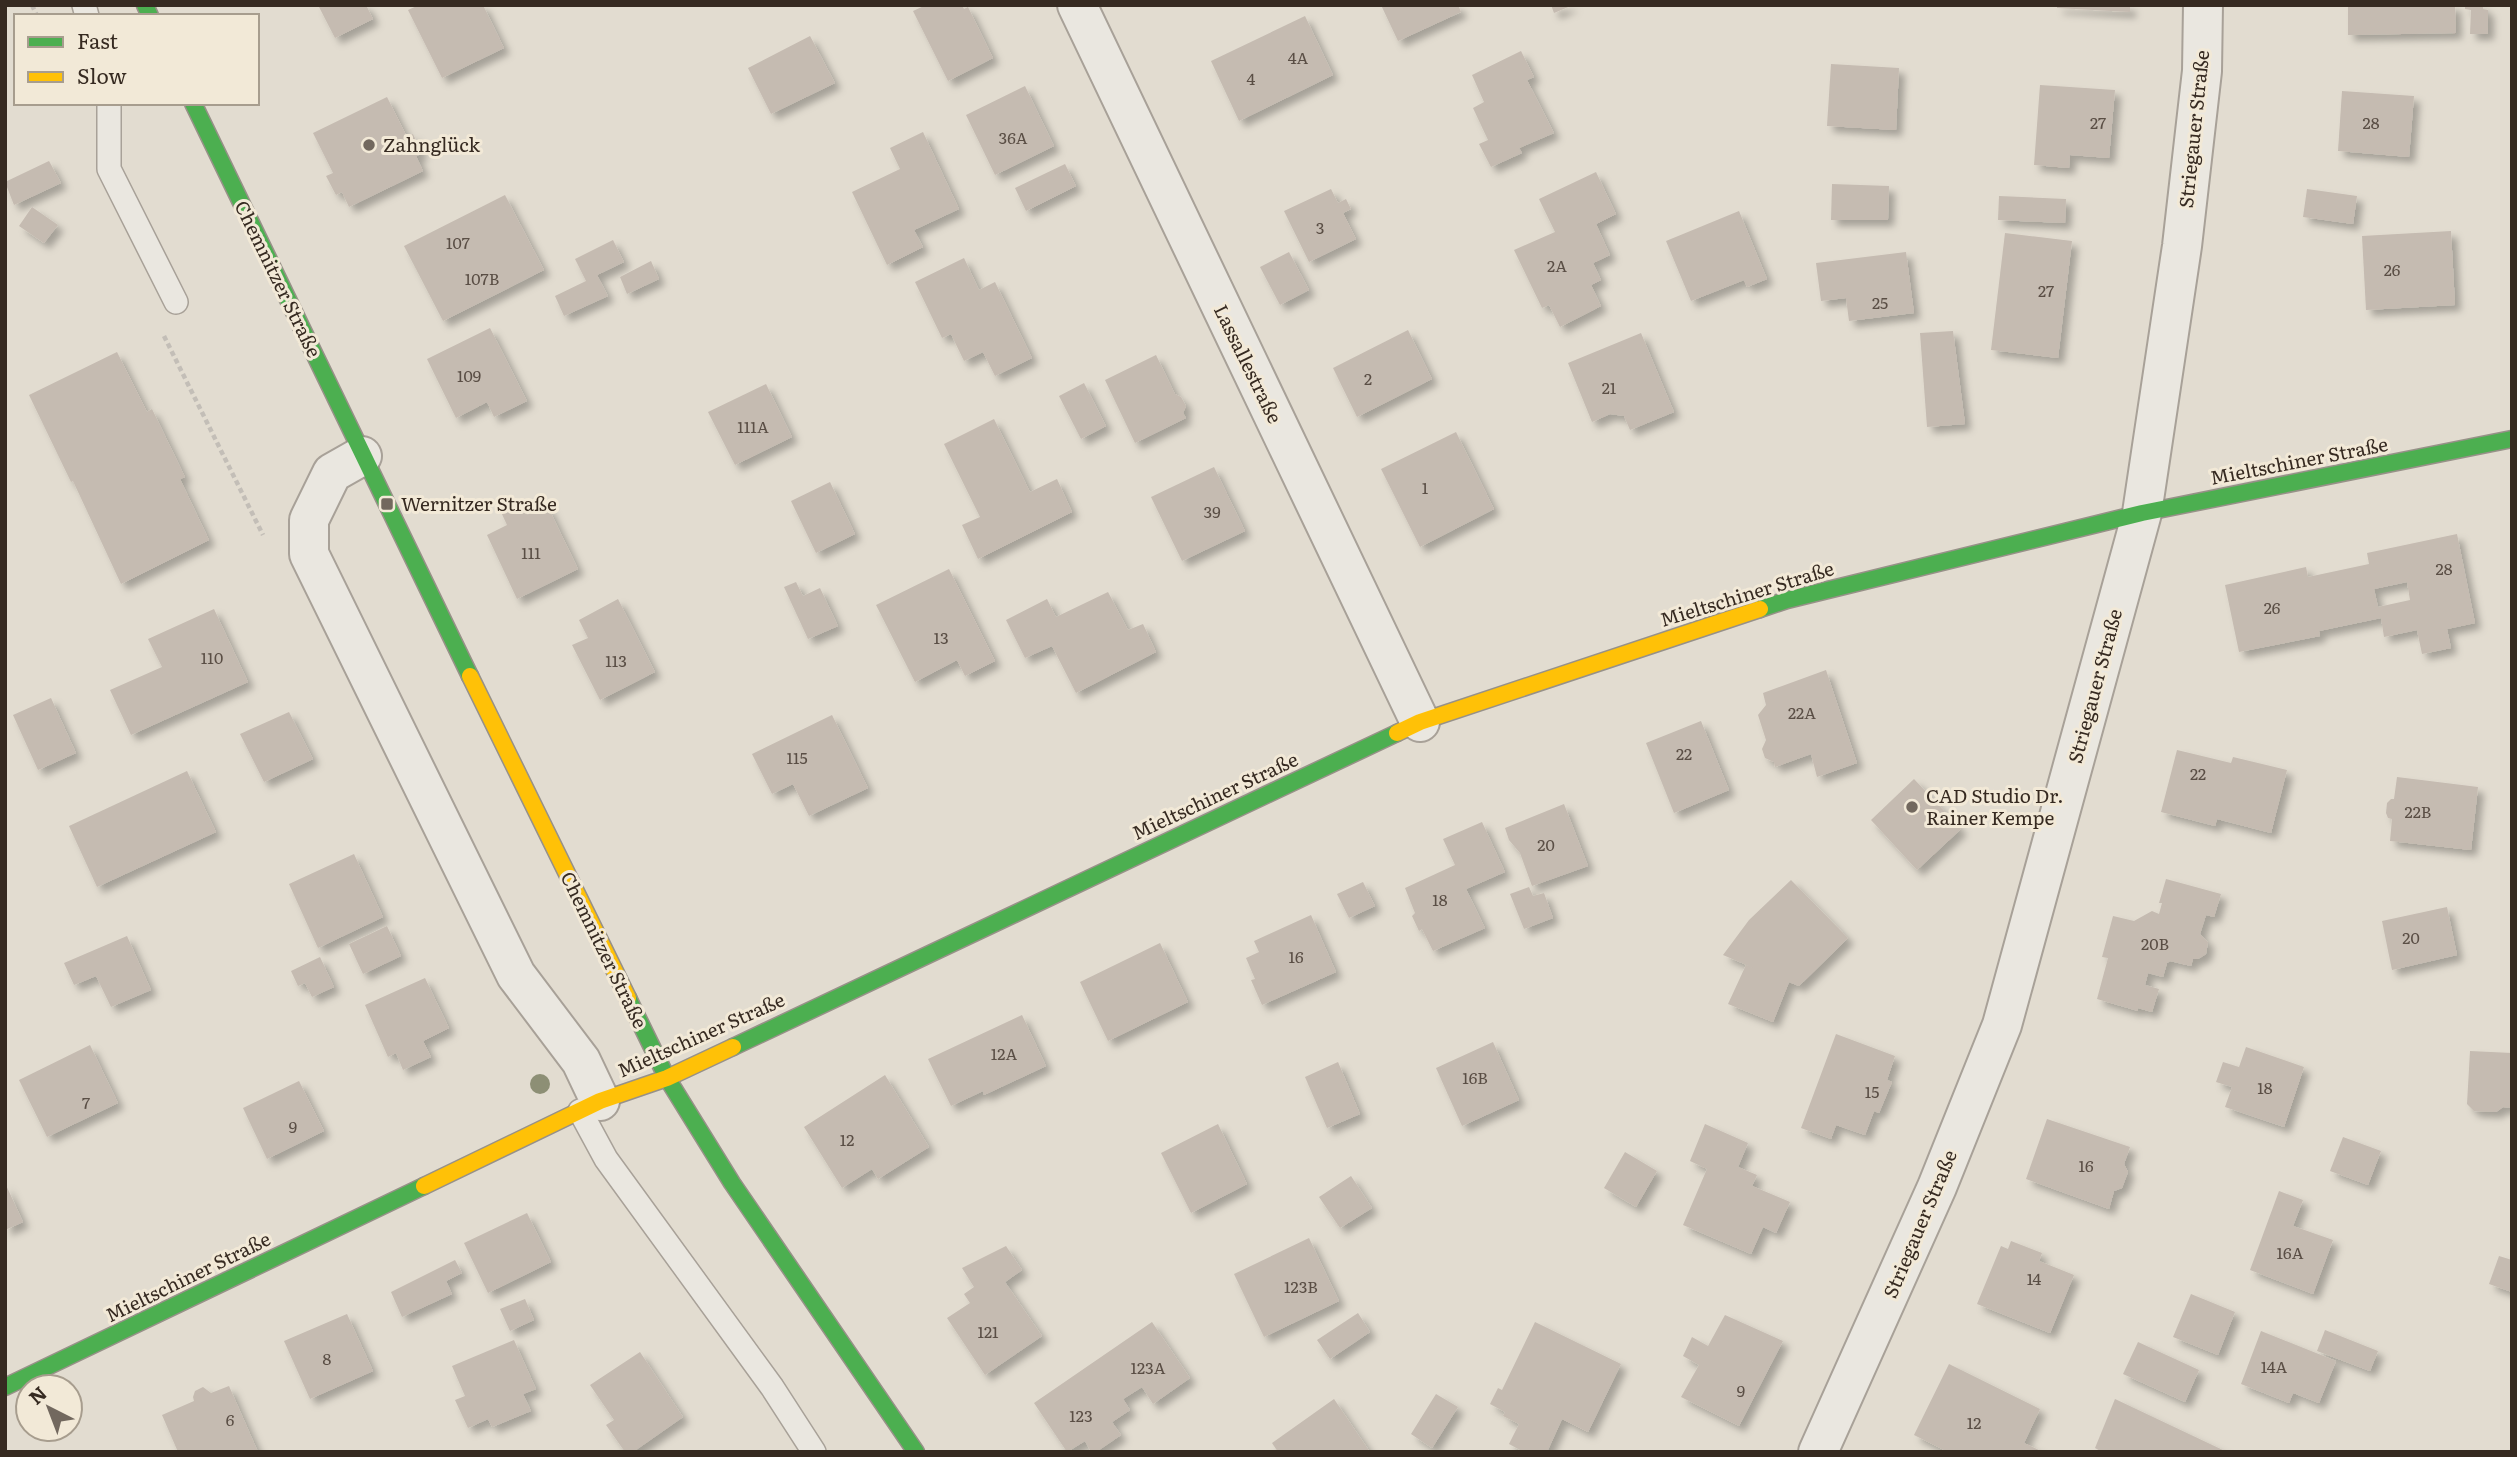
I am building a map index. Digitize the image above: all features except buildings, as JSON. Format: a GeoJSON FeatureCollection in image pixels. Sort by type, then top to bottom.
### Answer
{"type":"FeatureCollection","features":[{"type":"Feature","properties":{"kind":"street","name":"Lassallestraße"},"geometry":{"type":"LineString","coordinates":[[1077,5],[1420,722]]}},
{"type":"Feature","properties":{"kind":"street","name":"Striegauer Straße"},"geometry":{"type":"LineString","coordinates":[[1818,1452],[1937,1187],[2002,1025],[2142,513],[2182,246],[2202,71],[2203,5]]}},
{"type":"Feature","properties":{"kind":"street","name":"Chemnitzer Straße"},"geometry":{"type":"LineString","coordinates":[[194,105],[362,456],[667,1078],[732,1183],[916,1452]]}},
{"type":"Feature","properties":{"kind":"street","name":"Mieltschiner Straße"},"geometry":{"type":"LineString","coordinates":[[5,1387],[590,1106],[667,1078],[1420,722],[1787,600],[2142,513],[2512,439]]}},
{"type":"Feature","properties":{"kind":"street"},"geometry":{"type":"LineString","coordinates":[[362,456],[332,473],[309,520],[309,554],[516,975],[580,1061],[590,1106]]}},
{"type":"Feature","properties":{"kind":"lane"},"geometry":{"type":"LineString","coordinates":[[109,105],[109,169],[176,302]]}},
{"type":"Feature","properties":{"kind":"lane"},"geometry":{"type":"LineString","coordinates":[[590,1106],[606,1159],[772,1387],[814,1452]]}},
{"type":"Feature","properties":{"kind":"path"},"geometry":{"type":"LineString","coordinates":[[159,326],[265,539]]}},
{"type":"Feature","properties":{"kind":"traffic: fast"},"geometry":{"type":"LineString","coordinates":[[145,5],[149,14]]}},
{"type":"Feature","properties":{"kind":"traffic: fast"},"geometry":{"type":"LineString","coordinates":[[194,105],[470,676]]}},
{"type":"Feature","properties":{"kind":"traffic: fast"},"geometry":{"type":"LineString","coordinates":[[1760,609],[1787,600],[2142,513],[2512,439]]}},
{"type":"Feature","properties":{"kind":"traffic: fast"},"geometry":{"type":"LineString","coordinates":[[733,1047],[1397,733]]}},
{"type":"Feature","properties":{"kind":"traffic: fast"},"geometry":{"type":"LineString","coordinates":[[628,998],[667,1078],[732,1183],[916,1452]]}},
{"type":"Feature","properties":{"kind":"traffic: fast"},"geometry":{"type":"LineString","coordinates":[[5,1387],[424,1186]]}},
{"type":"Feature","properties":{"kind":"traffic: slow"},"geometry":{"type":"LineString","coordinates":[[1397,733],[1420,722],[1760,609]]}},
{"type":"Feature","properties":{"kind":"traffic: slow"},"geometry":{"type":"LineString","coordinates":[[470,676],[628,998]]}},
{"type":"Feature","properties":{"kind":"traffic: slow"},"geometry":{"type":"LineString","coordinates":[[424,1186],[600,1101],[667,1078],[733,1047]]}},
{"type":"Feature","properties":{"kind":"place","name":"Zahnglück"},"geometry":{"type":"Point","coordinates":[369,145]}},
{"type":"Feature","properties":{"kind":"place","name":"Wernitzer Straße"},"geometry":{"type":"Point","coordinates":[387,504]}},
{"type":"Feature","properties":{"kind":"place","name":"CAD Studio Dr. Rainer Kempe"},"geometry":{"type":"Point","coordinates":[1912,807]}}]}
